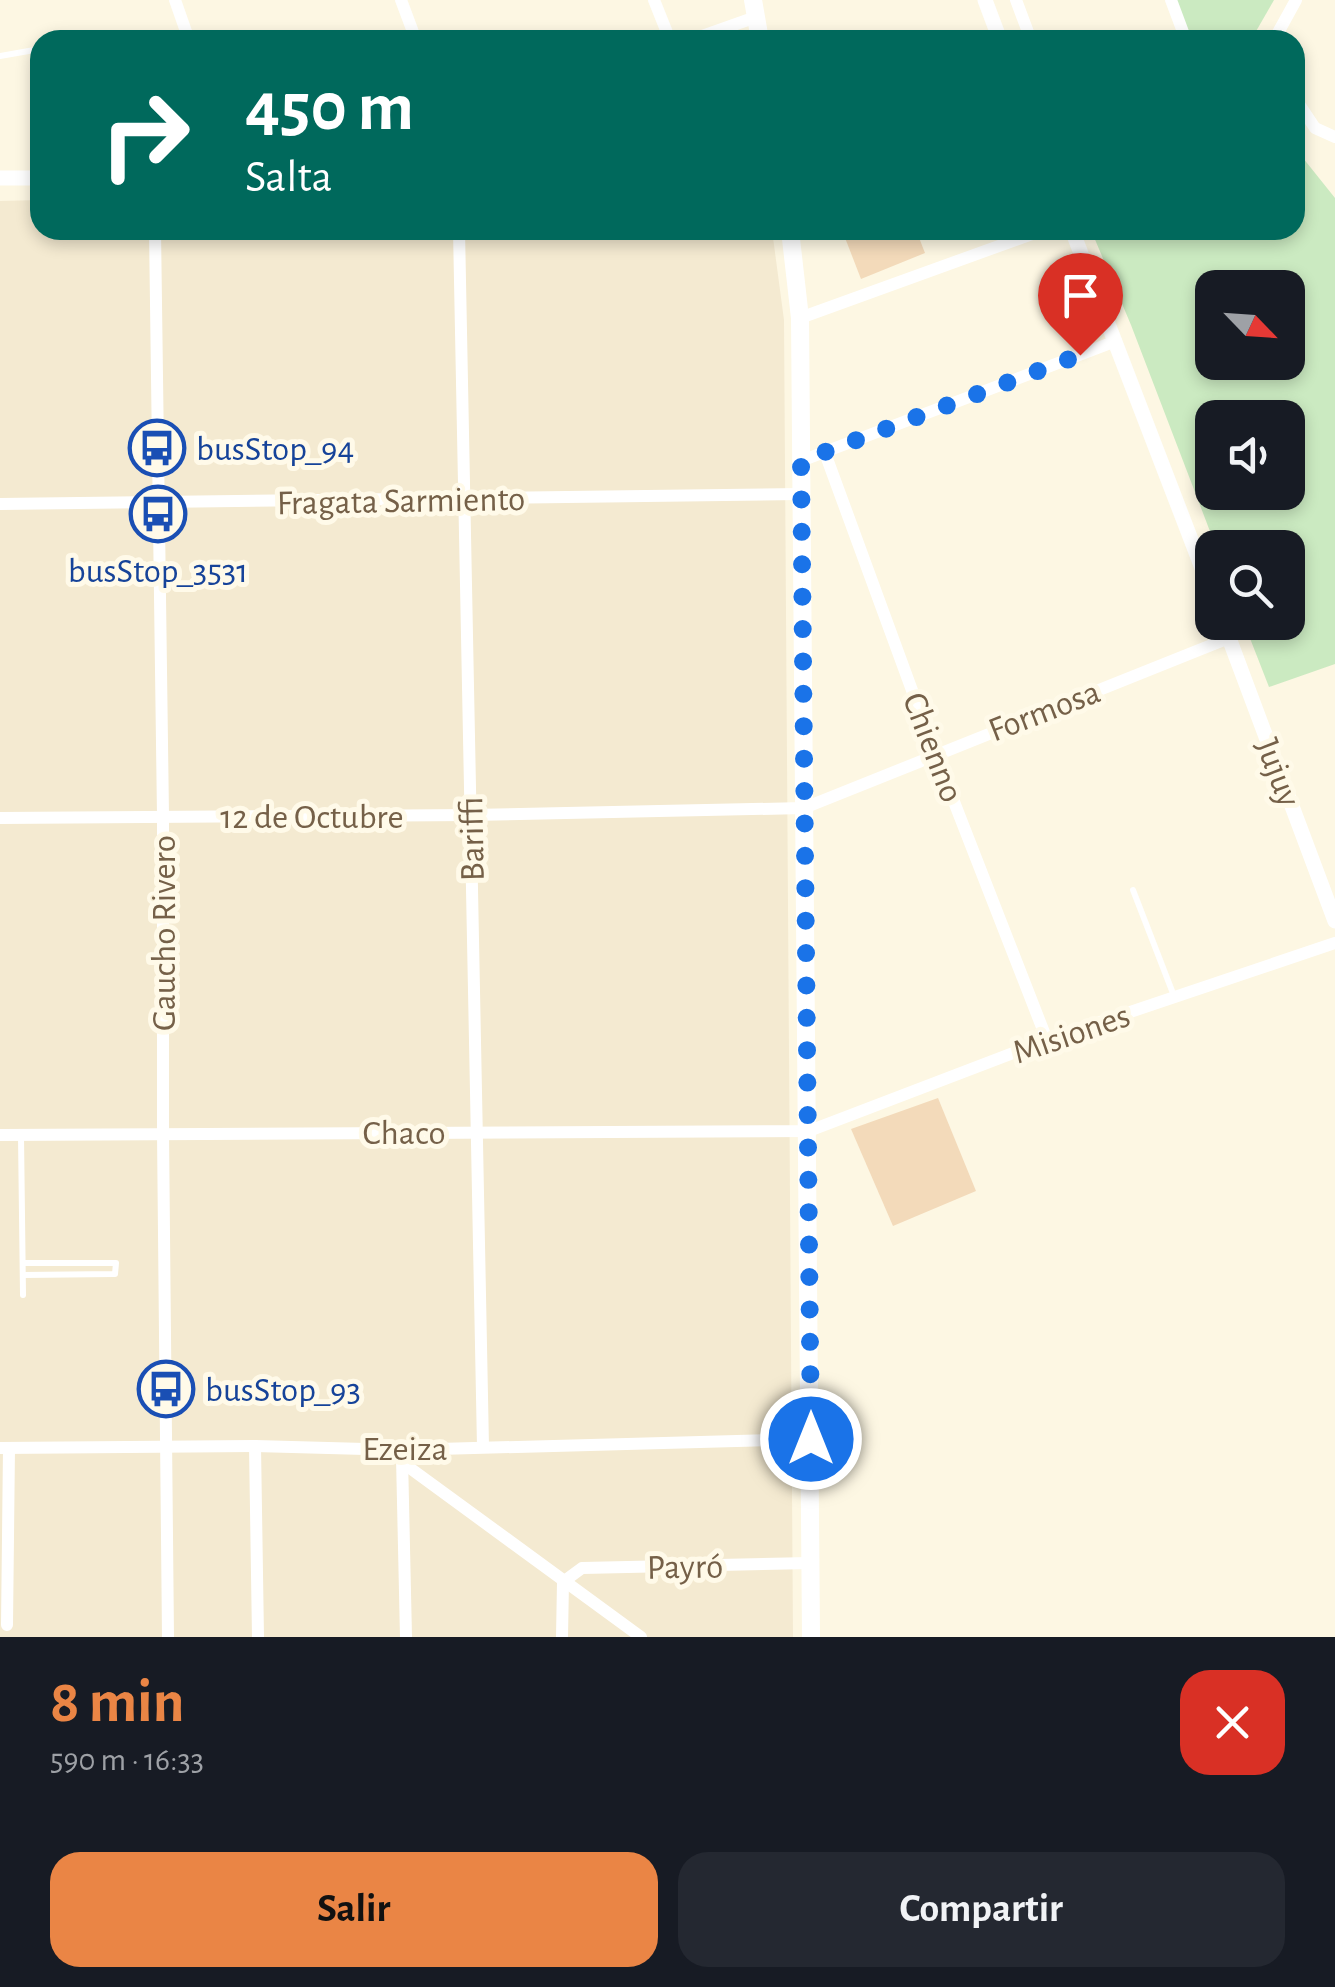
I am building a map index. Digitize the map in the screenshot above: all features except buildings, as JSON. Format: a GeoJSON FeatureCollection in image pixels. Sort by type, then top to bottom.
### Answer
{"type":"FeatureCollection","features":[{"type":"Feature","properties":{"kind":"main road"},"geometry":{"type":"LineString","coordinates":[[791,240],[800,318],[811,1637]]}},
{"type":"Feature","properties":{"kind":"street"},"geometry":{"type":"LineString","coordinates":[[176,0],[186,30]]}},
{"type":"Feature","properties":{"kind":"street"},"geometry":{"type":"LineString","coordinates":[[401,0],[412,30]]}},
{"type":"Feature","properties":{"kind":"street"},"geometry":{"type":"LineString","coordinates":[[654,0],[666,30]]}},
{"type":"Feature","properties":{"kind":"street"},"geometry":{"type":"LineString","coordinates":[[985,0],[996,30]]}},
{"type":"Feature","properties":{"kind":"street"},"geometry":{"type":"LineString","coordinates":[[1016,0],[1027,30]]}},
{"type":"Feature","properties":{"kind":"street"},"geometry":{"type":"LineString","coordinates":[[1172,0],[1182,30]]}},
{"type":"Feature","properties":{"kind":"street"},"geometry":{"type":"LineString","coordinates":[[1280,30],[1296,0]]}},
{"type":"Feature","properties":{"kind":"street"},"geometry":{"type":"LineString","coordinates":[[711,30],[754,8]]}},
{"type":"Feature","properties":{"kind":"street"},"geometry":{"type":"LineString","coordinates":[[1305,113],[1315,128],[1335,137]]}},
{"type":"Feature","properties":{"kind":"street"},"geometry":{"type":"LineString","coordinates":[[0,178],[30,178]]}},
{"type":"Feature","properties":{"kind":"street","name":"Gaucho Rivero"},"geometry":{"type":"LineString","coordinates":[[154,240],[163,816],[168,1637]]}},
{"type":"Feature","properties":{"kind":"street","name":"Bariffi"},"geometry":{"type":"LineString","coordinates":[[460,240],[484,1447]]}},
{"type":"Feature","properties":{"kind":"street"},"geometry":{"type":"LineString","coordinates":[[800,318],[1015,240]]}},
{"type":"Feature","properties":{"kind":"street"},"geometry":{"type":"LineString","coordinates":[[1076,240],[1195,549]]}},
{"type":"Feature","properties":{"kind":"street"},"geometry":{"type":"LineString","coordinates":[[801,461],[1116,341]]}},
{"type":"Feature","properties":{"kind":"street","name":"Chienno"},"geometry":{"type":"LineString","coordinates":[[825,452],[935,753],[1048,1040]]}},
{"type":"Feature","properties":{"kind":"street","name":"Fragata Sarmiento"},"geometry":{"type":"LineString","coordinates":[[0,504],[801,494]]}},
{"type":"Feature","properties":{"kind":"street","name":"Formosa"},"geometry":{"type":"LineString","coordinates":[[804,808],[1202,640]]}},
{"type":"Feature","properties":{"kind":"street","name":"Jujuy"},"geometry":{"type":"LineString","coordinates":[[1230,640],[1335,921]]}},
{"type":"Feature","properties":{"kind":"street","name":"12 de Octubre"},"geometry":{"type":"LineString","coordinates":[[0,818],[804,808]]}},
{"type":"Feature","properties":{"kind":"street","name":"Misiones"},"geometry":{"type":"LineString","coordinates":[[808,1131],[1048,1040],[1335,942]]}},
{"type":"Feature","properties":{"kind":"street","name":"Chaco"},"geometry":{"type":"LineString","coordinates":[[0,1136],[808,1131]]}},
{"type":"Feature","properties":{"kind":"street","name":"Ezeiza"},"geometry":{"type":"LineString","coordinates":[[5,1448],[255,1446],[402,1456],[484,1447],[811,1439]]}},
{"type":"Feature","properties":{"kind":"street"},"geometry":{"type":"LineString","coordinates":[[255,1446],[258,1637]]}},
{"type":"Feature","properties":{"kind":"street"},"geometry":{"type":"LineString","coordinates":[[5,1448],[7,1625]]}},
{"type":"Feature","properties":{"kind":"street"},"geometry":{"type":"LineString","coordinates":[[402,1456],[640,1637]]}},
{"type":"Feature","properties":{"kind":"street"},"geometry":{"type":"LineString","coordinates":[[402,1456],[406,1637]]}},
{"type":"Feature","properties":{"kind":"street","name":"Payró"},"geometry":{"type":"LineString","coordinates":[[564,1582],[582,1568],[812,1563]]}},
{"type":"Feature","properties":{"kind":"street"},"geometry":{"type":"LineString","coordinates":[[562,1637],[564,1582]]}},
{"type":"Feature","properties":{"kind":"lane"},"geometry":{"type":"LineString","coordinates":[[0,56],[30,51]]}},
{"type":"Feature","properties":{"kind":"lane"},"geometry":{"type":"LineString","coordinates":[[1133,890],[1174,997]]}},
{"type":"Feature","properties":{"kind":"lane"},"geometry":{"type":"LineString","coordinates":[[21,1135],[23,1295]]}},
{"type":"Feature","properties":{"kind":"lane"},"geometry":{"type":"LineString","coordinates":[[23,1263],[116,1263],[115,1274],[23,1276]]}},
{"type":"Feature","properties":{"kind":"shaded area"},"geometry":{"type":"Polygon","coordinates":[[[30,200],[30,240],[773,240],[784,320],[793,1637],[0,1637],[0,201],[30,200]]]}},
{"type":"Feature","properties":{"kind":"green space"},"geometry":{"type":"Polygon","coordinates":[[[1176,0],[1274,0],[1257,30],[1187,30],[1176,0]]]}},
{"type":"Feature","properties":{"kind":"green space"},"geometry":{"type":"Polygon","coordinates":[[[1305,160],[1335,198],[1335,664],[1269,687],[1251,640],[1305,640],[1305,530],[1209,530],[1202,510],[1305,510],[1305,400],[1195,400],[1195,492],[1095,240],[1305,240],[1305,160]]]}},
{"type":"Feature","properties":{"kind":"place","name":"busStop_94"},"geometry":{"type":"Point","coordinates":[157,448]}},
{"type":"Feature","properties":{"kind":"place","name":"busStop_3531"},"geometry":{"type":"Point","coordinates":[158,514]}},
{"type":"Feature","properties":{"kind":"place","name":"busStop_93"},"geometry":{"type":"Point","coordinates":[166,1389]}},
{"type":"Feature","properties":{"kind":"route"},"geometry":{"type":"LineString","coordinates":[[811,1439],[801,461],[1080,355]]}}]}
